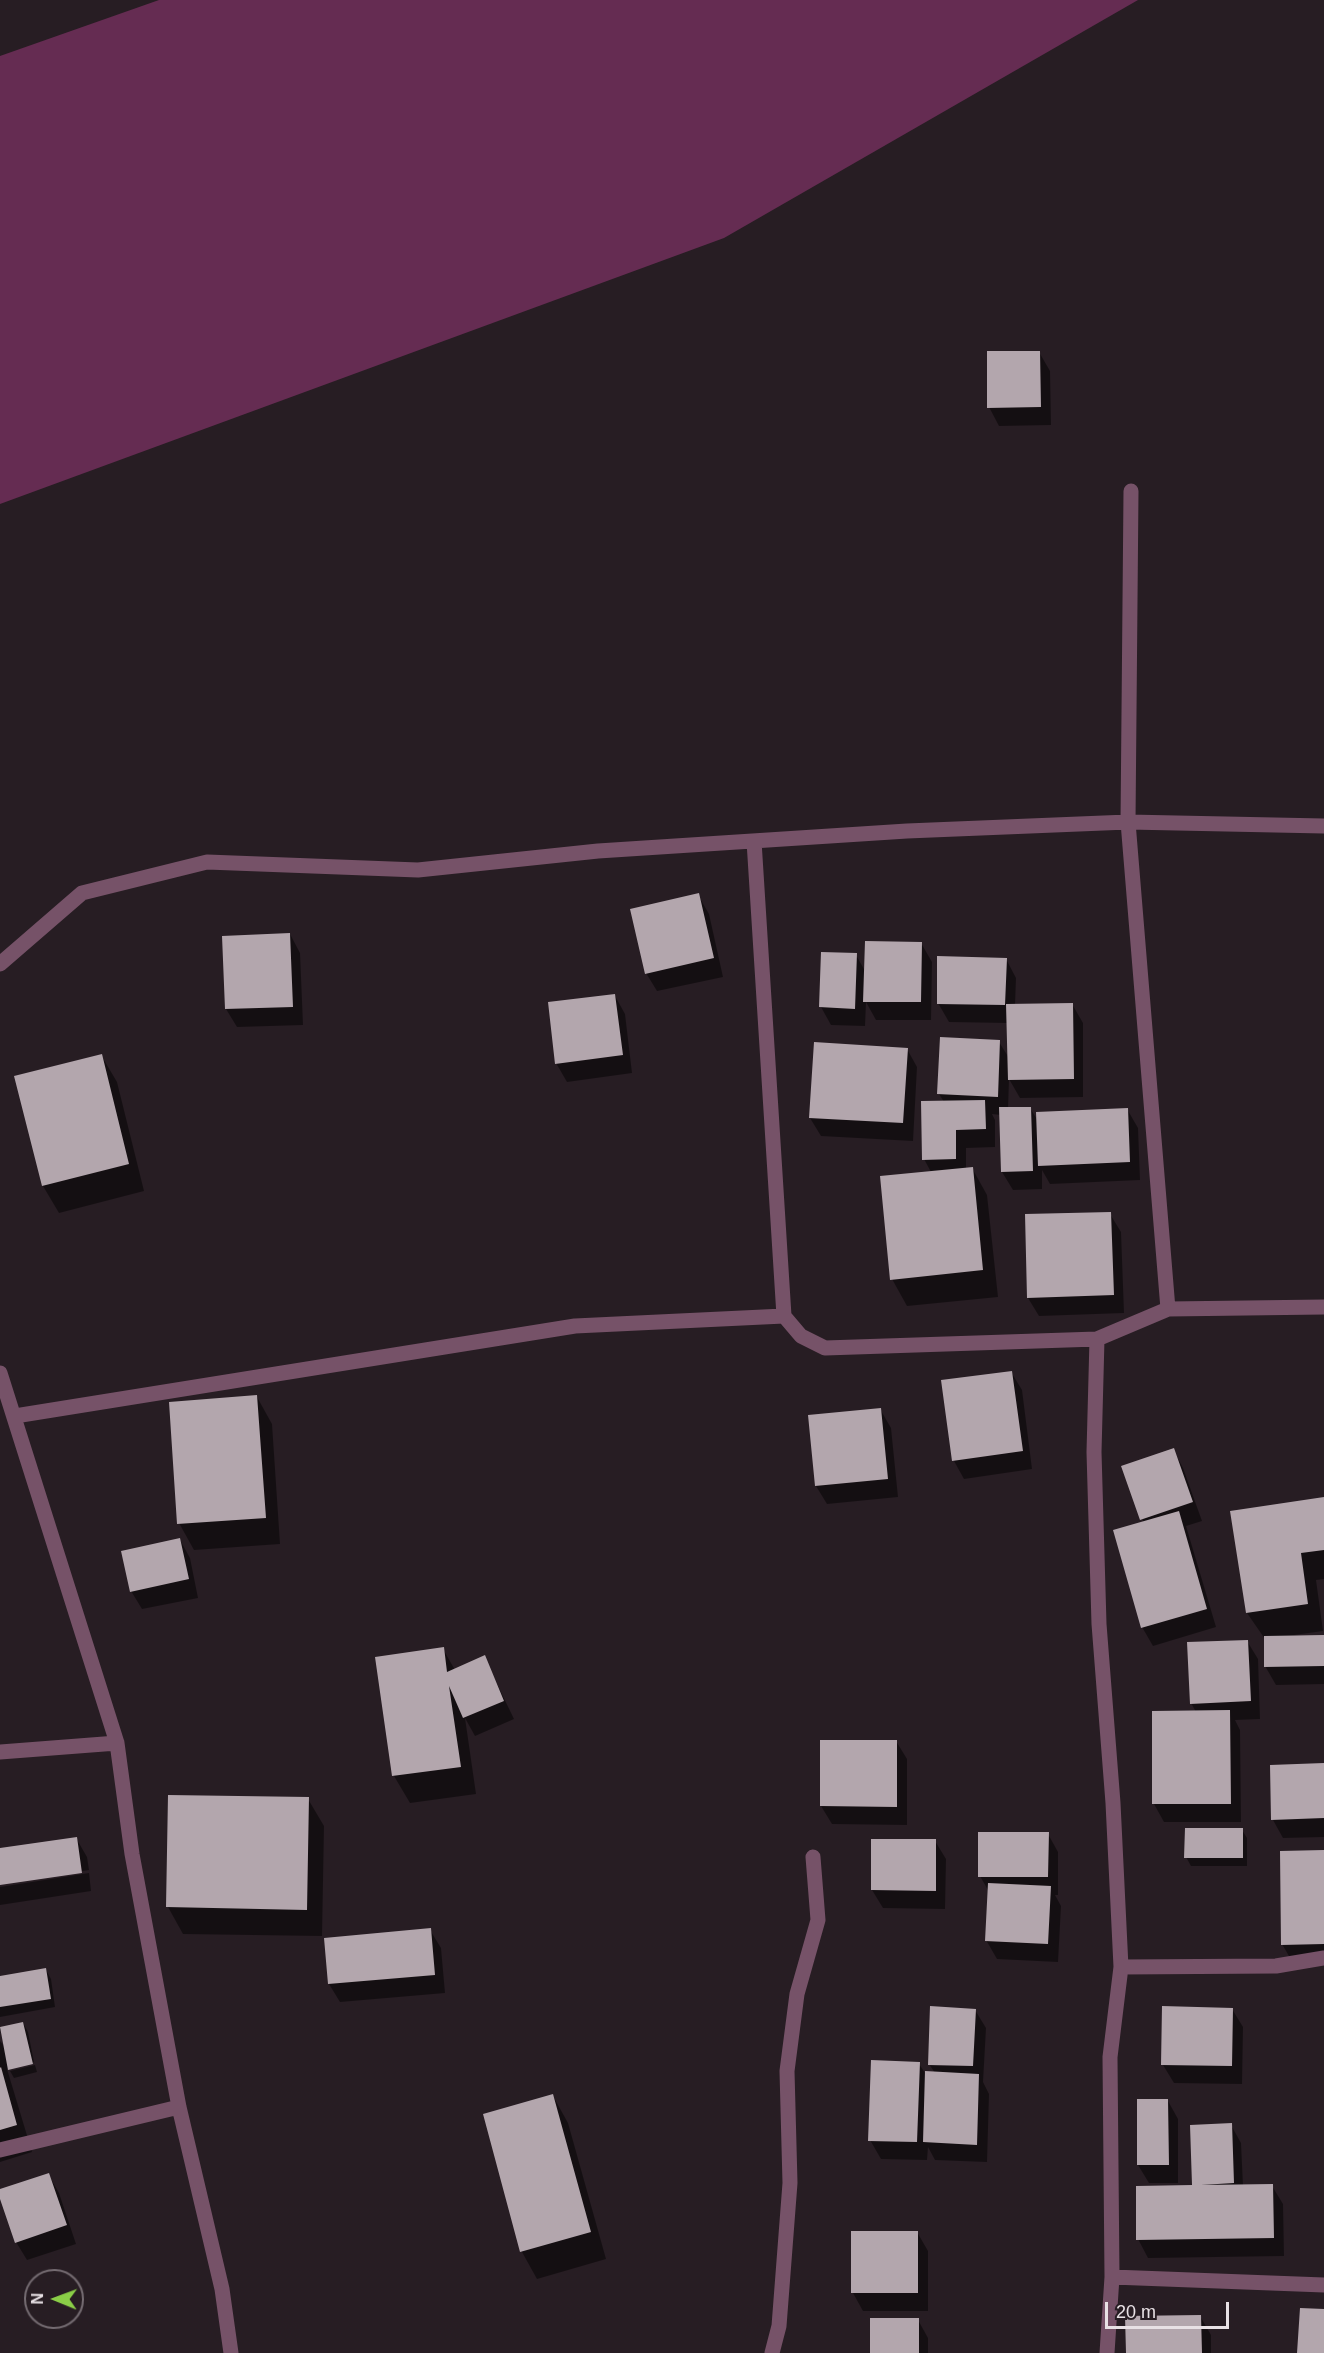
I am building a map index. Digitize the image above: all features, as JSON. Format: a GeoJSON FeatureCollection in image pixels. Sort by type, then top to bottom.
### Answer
{"type":"FeatureCollection","features":[{"type":"Feature","properties":{"kind":"street"},"geometry":{"type":"LineString","coordinates":[[1131,491],[1128,822],[1168,1309]]}},
{"type":"Feature","properties":{"kind":"street"},"geometry":{"type":"LineString","coordinates":[[0,964],[82,893],[207,862],[418,870],[598,851],[1128,822],[1324,826]]}},
{"type":"Feature","properties":{"kind":"street"},"geometry":{"type":"LineString","coordinates":[[754,841],[784,1316],[801,1336],[825,1348],[1097,1339],[1168,1309],[1324,1307]]}},
{"type":"Feature","properties":{"kind":"street"},"geometry":{"type":"LineString","coordinates":[[15,1416],[575,1326],[784,1316]]}},
{"type":"Feature","properties":{"kind":"street"},"geometry":{"type":"LineString","coordinates":[[1097,1339],[1094,1452],[1099,1613],[1121,1967],[1110,2057],[1112,2277],[1107,2353]]}},
{"type":"Feature","properties":{"kind":"street"},"geometry":{"type":"LineString","coordinates":[[0,1373],[117,1743],[132,1854],[179,2107],[222,2289],[231,2353]]}},
{"type":"Feature","properties":{"kind":"street"},"geometry":{"type":"LineString","coordinates":[[0,1752],[117,1743]]}},
{"type":"Feature","properties":{"kind":"street"},"geometry":{"type":"LineString","coordinates":[[772,2353],[779,2325],[790,2183],[787,2071],[797,1994],[818,1920],[813,1857]]}},
{"type":"Feature","properties":{"kind":"street"},"geometry":{"type":"LineString","coordinates":[[1121,1967],[1276,1966],[1324,1958]]}},
{"type":"Feature","properties":{"kind":"street"},"geometry":{"type":"LineString","coordinates":[[0,2150],[179,2107]]}},
{"type":"Feature","properties":{"kind":"street"},"geometry":{"type":"LineString","coordinates":[[1112,2277],[1324,2285]]}},
{"type":"Feature","properties":{"kind":"shaded area"},"geometry":{"type":"Polygon","coordinates":[[[159,0],[1138,0],[724,238],[0,504],[0,56],[159,0]]]}},
{"type":"Feature","properties":{"kind":"building"},"geometry":{"type":"Polygon","coordinates":[[[987,351],[1040,351],[1041,407],[987,408],[987,351]]]}},
{"type":"Feature","properties":{"kind":"building"},"geometry":{"type":"Polygon","coordinates":[[[699,893],[714,958],[645,974],[630,909],[699,893]]]}},
{"type":"Feature","properties":{"kind":"building"},"geometry":{"type":"Polygon","coordinates":[[[290,933],[293,1007],[225,1009],[222,936],[290,933]]]}},
{"type":"Feature","properties":{"kind":"building"},"geometry":{"type":"Polygon","coordinates":[[[865,941],[922,942],[921,1002],[863,1002],[865,941]]]}},
{"type":"Feature","properties":{"kind":"building"},"geometry":{"type":"Polygon","coordinates":[[[821,952],[857,953],[855,1009],[819,1007],[821,952]]]}},
{"type":"Feature","properties":{"kind":"building"},"geometry":{"type":"Polygon","coordinates":[[[937,956],[1007,958],[1005,1005],[937,1004],[937,956]]]}},
{"type":"Feature","properties":{"kind":"building"},"geometry":{"type":"Polygon","coordinates":[[[615,994],[623,1055],[555,1064],[548,1002],[615,994]]]}},
{"type":"Feature","properties":{"kind":"building"},"geometry":{"type":"Polygon","coordinates":[[[1073,1003],[1074,1079],[1008,1080],[1006,1004],[1073,1003]]]}},
{"type":"Feature","properties":{"kind":"building"},"geometry":{"type":"Polygon","coordinates":[[[940,1037],[1000,1040],[998,1097],[937,1094],[940,1037]]]}},
{"type":"Feature","properties":{"kind":"building"},"geometry":{"type":"Polygon","coordinates":[[[814,1042],[908,1048],[903,1123],[809,1118],[814,1042]]]}},
{"type":"Feature","properties":{"kind":"building"},"geometry":{"type":"Polygon","coordinates":[[[102,1054],[129,1164],[42,1186],[14,1076],[102,1054]]]}},
{"type":"Feature","properties":{"kind":"building"},"geometry":{"type":"Polygon","coordinates":[[[985,1100],[986,1129],[956,1130],[956,1159],[922,1160],[921,1101],[985,1100]]]}},
{"type":"Feature","properties":{"kind":"building"},"geometry":{"type":"Polygon","coordinates":[[[999,1107],[1031,1107],[1033,1171],[1001,1172],[999,1107]]]}},
{"type":"Feature","properties":{"kind":"building"},"geometry":{"type":"Polygon","coordinates":[[[1128,1108],[1130,1162],[1038,1166],[1036,1112],[1128,1108]]]}},
{"type":"Feature","properties":{"kind":"building"},"geometry":{"type":"Polygon","coordinates":[[[973,1167],[983,1270],[890,1280],[880,1176],[973,1167]]]}},
{"type":"Feature","properties":{"kind":"building"},"geometry":{"type":"Polygon","coordinates":[[[1111,1212],[1114,1295],[1027,1298],[1025,1214],[1111,1212]]]}},
{"type":"Feature","properties":{"kind":"building"},"geometry":{"type":"Polygon","coordinates":[[[1012,1371],[1023,1451],[952,1461],[941,1380],[1012,1371]]]}},
{"type":"Feature","properties":{"kind":"building"},"geometry":{"type":"Polygon","coordinates":[[[257,1395],[266,1518],[177,1524],[169,1402],[257,1395]]]}},
{"type":"Feature","properties":{"kind":"building"},"geometry":{"type":"Polygon","coordinates":[[[881,1408],[888,1479],[815,1486],[808,1415],[881,1408]]]}},
{"type":"Feature","properties":{"kind":"building"},"geometry":{"type":"Polygon","coordinates":[[[1174,1448],[1193,1502],[1140,1520],[1121,1466],[1174,1448]]]}},
{"type":"Feature","properties":{"kind":"building"},"geometry":{"type":"Polygon","coordinates":[[[1324,1497],[1324,1550],[1301,1553],[1308,1604],[1246,1613],[1230,1511],[1324,1497]]]}},
{"type":"Feature","properties":{"kind":"building"},"geometry":{"type":"Polygon","coordinates":[[[1179,1511],[1207,1609],[1141,1628],[1113,1530],[1179,1511]]]}},
{"type":"Feature","properties":{"kind":"building"},"geometry":{"type":"Polygon","coordinates":[[[180,1538],[189,1579],[130,1592],[121,1551],[180,1538]]]}},
{"type":"Feature","properties":{"kind":"building"},"geometry":{"type":"Polygon","coordinates":[[[1324,1635],[1324,1666],[1264,1667],[1264,1636],[1324,1635]]]}},
{"type":"Feature","properties":{"kind":"building"},"geometry":{"type":"Polygon","coordinates":[[[1248,1640],[1251,1701],[1190,1704],[1187,1642],[1248,1640]]]}},
{"type":"Feature","properties":{"kind":"building"},"geometry":{"type":"Polygon","coordinates":[[[444,1647],[447,1672],[485,1655],[504,1701],[463,1718],[449,1686],[461,1767],[392,1776],[375,1657],[444,1647]]]}},
{"type":"Feature","properties":{"kind":"building"},"geometry":{"type":"Polygon","coordinates":[[[1230,1710],[1231,1804],[1152,1804],[1152,1711],[1230,1710]]]}},
{"type":"Feature","properties":{"kind":"building"},"geometry":{"type":"Polygon","coordinates":[[[820,1740],[897,1740],[897,1807],[820,1806],[820,1740]]]}},
{"type":"Feature","properties":{"kind":"building"},"geometry":{"type":"Polygon","coordinates":[[[1324,1763],[1324,1818],[1271,1820],[1270,1765],[1324,1763]]]}},
{"type":"Feature","properties":{"kind":"building"},"geometry":{"type":"Polygon","coordinates":[[[168,1795],[309,1797],[307,1910],[166,1907],[168,1795]]]}},
{"type":"Feature","properties":{"kind":"building"},"geometry":{"type":"Polygon","coordinates":[[[1185,1828],[1243,1828],[1243,1858],[1184,1858],[1185,1828]]]}},
{"type":"Feature","properties":{"kind":"building"},"geometry":{"type":"Polygon","coordinates":[[[978,1832],[1049,1832],[1048,1877],[978,1877],[978,1832]]]}},
{"type":"Feature","properties":{"kind":"building"},"geometry":{"type":"Polygon","coordinates":[[[77,1837],[82,1873],[0,1885],[0,1848],[77,1837]]]}},
{"type":"Feature","properties":{"kind":"building"},"geometry":{"type":"Polygon","coordinates":[[[871,1839],[936,1839],[936,1891],[871,1890],[871,1839]]]}},
{"type":"Feature","properties":{"kind":"building"},"geometry":{"type":"Polygon","coordinates":[[[1324,1850],[1324,1944],[1281,1945],[1280,1851],[1324,1850]]]}},
{"type":"Feature","properties":{"kind":"building"},"geometry":{"type":"Polygon","coordinates":[[[988,1883],[1051,1886],[1048,1944],[985,1941],[988,1883]]]}},
{"type":"Feature","properties":{"kind":"building"},"geometry":{"type":"Polygon","coordinates":[[[431,1928],[435,1975],[328,1984],[324,1938],[431,1928]]]}},
{"type":"Feature","properties":{"kind":"building"},"geometry":{"type":"Polygon","coordinates":[[[46,1968],[51,1999],[0,2007],[0,1976],[46,1968]]]}},
{"type":"Feature","properties":{"kind":"building"},"geometry":{"type":"Polygon","coordinates":[[[930,2006],[976,2009],[973,2066],[928,2065],[930,2006]]]}},
{"type":"Feature","properties":{"kind":"building"},"geometry":{"type":"Polygon","coordinates":[[[1162,2006],[1233,2008],[1232,2066],[1161,2065],[1162,2006]]]}},
{"type":"Feature","properties":{"kind":"building"},"geometry":{"type":"Polygon","coordinates":[[[23,2022],[33,2064],[8,2070],[0,2027],[23,2022]]]}},
{"type":"Feature","properties":{"kind":"building"},"geometry":{"type":"Polygon","coordinates":[[[871,2060],[920,2062],[917,2142],[868,2141],[871,2060]]]}},
{"type":"Feature","properties":{"kind":"building"},"geometry":{"type":"Polygon","coordinates":[[[0,2068],[17,2125],[0,2130],[0,2068]]]}},
{"type":"Feature","properties":{"kind":"building"},"geometry":{"type":"Polygon","coordinates":[[[925,2071],[979,2074],[977,2145],[923,2142],[925,2071]]]}},
{"type":"Feature","properties":{"kind":"building"},"geometry":{"type":"Polygon","coordinates":[[[553,2094],[591,2232],[520,2252],[483,2114],[553,2094]]]}},
{"type":"Feature","properties":{"kind":"building"},"geometry":{"type":"Polygon","coordinates":[[[1137,2099],[1168,2099],[1169,2165],[1137,2165],[1137,2099]]]}},
{"type":"Feature","properties":{"kind":"building"},"geometry":{"type":"Polygon","coordinates":[[[1232,2123],[1234,2183],[1201,2185],[1273,2184],[1274,2238],[1136,2240],[1136,2186],[1192,2185],[1190,2125],[1232,2123]]]}},
{"type":"Feature","properties":{"kind":"building"},"geometry":{"type":"Polygon","coordinates":[[[49,2173],[67,2225],[15,2243],[0,2199],[0,2189],[49,2173]]]}},
{"type":"Feature","properties":{"kind":"building"},"geometry":{"type":"Polygon","coordinates":[[[851,2231],[918,2231],[918,2293],[851,2293],[851,2231]]]}},
{"type":"Feature","properties":{"kind":"building"},"geometry":{"type":"Polygon","coordinates":[[[1300,2308],[1324,2309],[1324,2353],[1297,2353],[1300,2308]]]}},
{"type":"Feature","properties":{"kind":"building"},"geometry":{"type":"Polygon","coordinates":[[[1201,2315],[1202,2353],[1126,2353],[1125,2316],[1201,2315]]]}},
{"type":"Feature","properties":{"kind":"building"},"geometry":{"type":"Polygon","coordinates":[[[870,2318],[919,2318],[919,2353],[870,2353],[870,2318]]]}}]}
